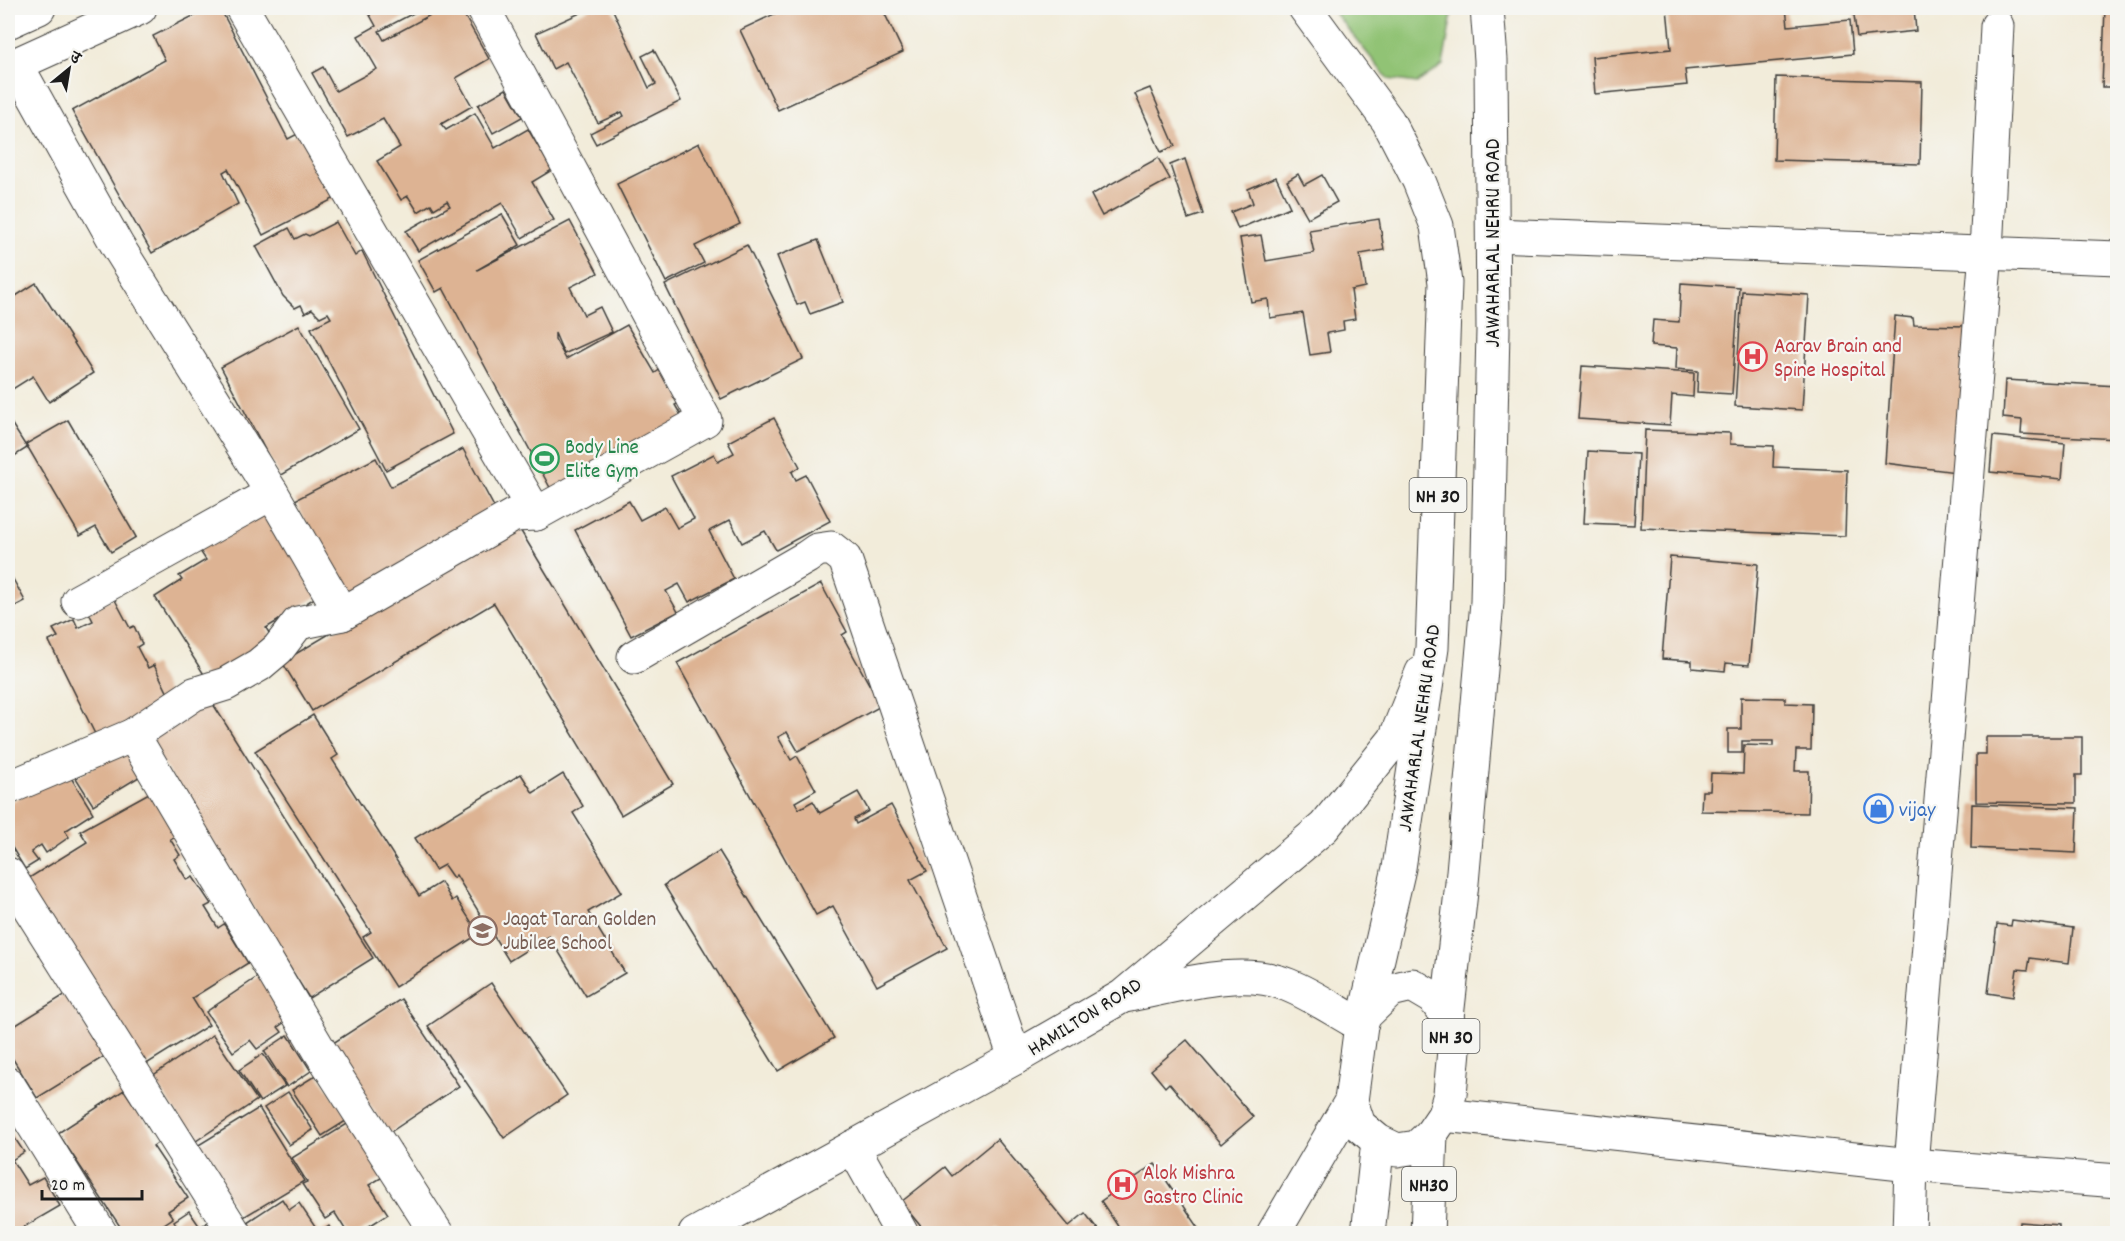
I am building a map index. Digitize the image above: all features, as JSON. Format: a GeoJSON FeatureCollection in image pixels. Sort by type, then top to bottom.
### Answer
{"type":"FeatureCollection","features":[{"type":"Feature","properties":{"kind":"main road"},"geometry":{"type":"LineString","coordinates":[[8,22],[39,8]]}},
{"type":"Feature","properties":{"kind":"main road"},"geometry":{"type":"LineString","coordinates":[[140,8],[12,66],[117,244],[272,493],[342,615]]}},
{"type":"Feature","properties":{"kind":"main road"},"geometry":{"type":"LineString","coordinates":[[242,8],[536,514]]}},
{"type":"Feature","properties":{"kind":"main road"},"geometry":{"type":"LineString","coordinates":[[8,788],[134,735],[194,694],[226,684],[259,665],[278,650],[298,623],[342,615],[514,515],[536,514],[705,420],[483,8]]}},
{"type":"Feature","properties":{"kind":"main road","name":"JAWAHARLAL NEHRU ROAD"},"geometry":{"type":"LineString","coordinates":[[1305,8],[1388,121],[1419,181],[1437,226],[1445,283],[1432,648],[1399,868],[1363,1020],[1351,1101]]}},
{"type":"Feature","properties":{"kind":"main road","name":"JAWAHARLAL NEHRU ROAD"},"geometry":{"type":"LineString","coordinates":[[1426,1233],[1437,1124],[1450,1094],[1454,1050],[1447,1017],[1462,883],[1487,602],[1493,235],[1491,60],[1487,8]]}},
{"type":"Feature","properties":{"kind":"main road"},"geometry":{"type":"LineString","coordinates":[[1909,1233],[1911,1165],[1986,252],[1996,26]]}},
{"type":"Feature","properties":{"kind":"main road"},"geometry":{"type":"LineString","coordinates":[[1493,235],[2118,258]]}},
{"type":"Feature","properties":{"kind":"main road"},"geometry":{"type":"LineString","coordinates":[[78,601],[272,493]]}},
{"type":"Feature","properties":{"kind":"main road"},"geometry":{"type":"LineString","coordinates":[[634,657],[817,550],[831,548],[845,560],[1015,1058]]}},
{"type":"Feature","properties":{"kind":"main road","name":"HAMILTON ROAD"},"geometry":{"type":"LineString","coordinates":[[695,1233],[1015,1058],[1123,996],[1324,827],[1395,739],[1432,648]]}},
{"type":"Feature","properties":{"kind":"main road"},"geometry":{"type":"LineString","coordinates":[[134,735],[320,1051],[437,1233]]}},
{"type":"Feature","properties":{"kind":"main road"},"geometry":{"type":"LineString","coordinates":[[8,874],[235,1233]]}},
{"type":"Feature","properties":{"kind":"main road"},"geometry":{"type":"LineString","coordinates":[[1123,996],[1230,976],[1265,978],[1288,985],[1363,1020]]}},
{"type":"Feature","properties":{"kind":"main road","name":"JAWAHARLAL NEHRU ROAD"},"geometry":{"type":"LineString","coordinates":[[1363,1020],[1391,990],[1412,986],[1434,998],[1447,1017]]}},
{"type":"Feature","properties":{"kind":"main road"},"geometry":{"type":"LineString","coordinates":[[8,1084],[101,1233]]}},
{"type":"Feature","properties":{"kind":"main road"},"geometry":{"type":"LineString","coordinates":[[1351,1101],[1359,1125],[1378,1142],[1396,1150],[1417,1147],[1437,1124],[2118,1181]]}},
{"type":"Feature","properties":{"kind":"main road"},"geometry":{"type":"LineString","coordinates":[[1273,1233],[1351,1101]]}},
{"type":"Feature","properties":{"kind":"main road","name":"NH30"},"geometry":{"type":"LineString","coordinates":[[1368,1233],[1378,1142]]}},
{"type":"Feature","properties":{"kind":"main road"},"geometry":{"type":"LineString","coordinates":[[853,1147],[902,1233]]}},
{"type":"Feature","properties":{"kind":"green space"},"geometry":{"type":"Polygon","coordinates":[[[1331,8],[1453,8],[1443,65],[1417,83],[1388,79],[1331,8]]]}},
{"type":"Feature","properties":{"kind":"building"},"geometry":{"type":"Polygon","coordinates":[[[209,8],[220,8],[288,139],[307,129],[341,195],[263,235],[228,169],[223,172],[238,204],[152,253],[72,111],[165,60],[153,36],[209,8]]]}},
{"type":"Feature","properties":{"kind":"building"},"geometry":{"type":"Polygon","coordinates":[[[366,8],[423,8],[379,31],[384,40],[443,8],[460,8],[489,59],[456,78],[472,106],[441,124],[446,130],[475,113],[495,148],[528,129],[552,170],[532,182],[554,220],[522,238],[502,203],[418,251],[406,231],[450,206],[447,201],[434,209],[431,204],[418,212],[408,196],[401,200],[377,161],[400,147],[383,119],[348,137],[312,73],[323,67],[336,91],[377,69],[358,36],[376,26],[366,8]]]}},
{"type":"Feature","properties":{"kind":"building"},"geometry":{"type":"Polygon","coordinates":[[[591,8],[612,8],[649,88],[656,84],[642,56],[654,50],[681,101],[596,144],[590,133],[624,116],[622,112],[598,123],[566,62],[553,69],[536,33],[591,8]]]}},
{"type":"Feature","properties":{"kind":"building"},"geometry":{"type":"Polygon","coordinates":[[[782,8],[882,8],[903,52],[778,110],[740,30],[783,10],[782,8]]]}},
{"type":"Feature","properties":{"kind":"building"},"geometry":{"type":"Polygon","coordinates":[[[1667,8],[1786,8],[1788,26],[1850,20],[1853,54],[1685,70],[1687,85],[1595,94],[1592,57],[1671,49],[1667,8]]]}},
{"type":"Feature","properties":{"kind":"building"},"geometry":{"type":"Polygon","coordinates":[[[1853,8],[1914,8],[1916,31],[1857,37],[1853,8]]]}},
{"type":"Feature","properties":{"kind":"building"},"geometry":{"type":"Polygon","coordinates":[[[2105,8],[2118,8],[2118,87],[2102,87],[2105,8]]]}},
{"type":"Feature","properties":{"kind":"building"},"geometry":{"type":"Polygon","coordinates":[[[1776,77],[1922,82],[1920,164],[1774,160],[1776,77]]]}},
{"type":"Feature","properties":{"kind":"building"},"geometry":{"type":"Polygon","coordinates":[[[1150,88],[1175,146],[1161,152],[1135,94],[1150,88]]]}},
{"type":"Feature","properties":{"kind":"building"},"geometry":{"type":"Polygon","coordinates":[[[506,89],[522,117],[493,133],[478,105],[506,89]]]}},
{"type":"Feature","properties":{"kind":"building"},"geometry":{"type":"Polygon","coordinates":[[[699,143],[740,224],[695,246],[704,263],[666,282],[617,184],[699,143]]]}},
{"type":"Feature","properties":{"kind":"building"},"geometry":{"type":"Polygon","coordinates":[[[1158,158],[1170,179],[1102,216],[1091,195],[1158,158]]]}},
{"type":"Feature","properties":{"kind":"building"},"geometry":{"type":"Polygon","coordinates":[[[1185,159],[1203,214],[1188,219],[1170,165],[1185,159]]]}},
{"type":"Feature","properties":{"kind":"building"},"geometry":{"type":"Polygon","coordinates":[[[1298,174],[1304,185],[1322,175],[1337,202],[1308,218],[1287,181],[1298,174]]]}},
{"type":"Feature","properties":{"kind":"building"},"geometry":{"type":"Polygon","coordinates":[[[1276,177],[1290,207],[1238,229],[1231,212],[1253,203],[1248,189],[1276,177]]]}},
{"type":"Feature","properties":{"kind":"building"},"geometry":{"type":"Polygon","coordinates":[[[502,214],[520,245],[477,270],[570,221],[598,273],[570,287],[584,315],[600,307],[612,332],[564,354],[555,333],[555,339],[566,359],[627,325],[655,373],[664,367],[683,401],[675,405],[685,422],[554,495],[443,288],[436,292],[418,260],[502,214]]]}},
{"type":"Feature","properties":{"kind":"building"},"geometry":{"type":"Polygon","coordinates":[[[1379,219],[1384,250],[1360,254],[1365,287],[1351,290],[1355,319],[1343,321],[1344,330],[1327,333],[1330,352],[1310,355],[1303,313],[1270,318],[1268,299],[1251,302],[1240,238],[1261,235],[1266,261],[1314,253],[1309,230],[1379,219]]]}},
{"type":"Feature","properties":{"kind":"building"},"geometry":{"type":"Polygon","coordinates":[[[336,222],[355,256],[362,251],[453,434],[386,470],[311,328],[331,318],[328,313],[320,317],[312,309],[305,313],[301,305],[295,308],[283,296],[256,246],[289,228],[295,239],[305,234],[309,236],[336,222]]]}},
{"type":"Feature","properties":{"kind":"building"},"geometry":{"type":"Polygon","coordinates":[[[818,240],[843,302],[810,314],[805,302],[797,305],[777,256],[818,240]]]}},
{"type":"Feature","properties":{"kind":"building"},"geometry":{"type":"Polygon","coordinates":[[[747,245],[803,359],[721,399],[665,285],[747,245]]]}},
{"type":"Feature","properties":{"kind":"building"},"geometry":{"type":"Polygon","coordinates":[[[36,283],[93,373],[49,402],[33,376],[8,392],[8,301],[36,283]]]}},
{"type":"Feature","properties":{"kind":"building"},"geometry":{"type":"Polygon","coordinates":[[[1681,283],[1739,287],[1732,394],[1697,392],[1698,371],[1676,369],[1677,348],[1651,346],[1653,320],[1679,322],[1681,283]]]}},
{"type":"Feature","properties":{"kind":"building"},"geometry":{"type":"Polygon","coordinates":[[[1742,291],[1809,295],[1802,410],[1735,406],[1742,291]]]}},
{"type":"Feature","properties":{"kind":"building"},"geometry":{"type":"Polygon","coordinates":[[[1895,316],[1913,318],[1914,325],[1968,326],[1956,472],[1885,463],[1895,316]]]}},
{"type":"Feature","properties":{"kind":"building"},"geometry":{"type":"Polygon","coordinates":[[[299,325],[359,429],[279,476],[221,367],[299,325]]]}},
{"type":"Feature","properties":{"kind":"building"},"geometry":{"type":"Polygon","coordinates":[[[1582,366],[1694,373],[1693,397],[1672,395],[1670,425],[1578,419],[1582,366]]]}},
{"type":"Feature","properties":{"kind":"building"},"geometry":{"type":"Polygon","coordinates":[[[2005,380],[2118,386],[2118,439],[2021,434],[2022,420],[2003,418],[2005,380]]]}},
{"type":"Feature","properties":{"kind":"building"},"geometry":{"type":"Polygon","coordinates":[[[8,418],[27,448],[8,460],[8,418]]]}},
{"type":"Feature","properties":{"kind":"building"},"geometry":{"type":"Polygon","coordinates":[[[774,418],[800,467],[792,472],[796,480],[806,475],[830,521],[776,550],[765,531],[742,543],[730,520],[709,531],[734,579],[689,602],[679,584],[666,591],[678,612],[631,636],[575,530],[629,501],[640,520],[665,507],[677,528],[694,519],[671,476],[714,454],[718,462],[734,453],[728,442],[774,418]]]}},
{"type":"Feature","properties":{"kind":"building"},"geometry":{"type":"Polygon","coordinates":[[[68,420],[136,537],[111,552],[96,527],[80,536],[26,444],[68,420]]]}},
{"type":"Feature","properties":{"kind":"building"},"geometry":{"type":"Polygon","coordinates":[[[1645,430],[1730,433],[1730,444],[1774,446],[1773,467],[1847,470],[1845,536],[1641,528],[1645,430]]]}},
{"type":"Feature","properties":{"kind":"building"},"geometry":{"type":"Polygon","coordinates":[[[1993,436],[2065,443],[2062,479],[1990,472],[1993,436]]]}},
{"type":"Feature","properties":{"kind":"building"},"geometry":{"type":"Polygon","coordinates":[[[463,449],[500,518],[344,598],[295,500],[376,458],[391,487],[463,449]]]}},
{"type":"Feature","properties":{"kind":"building"},"geometry":{"type":"Polygon","coordinates":[[[1588,451],[1638,454],[1634,525],[1584,523],[1588,451]]]}},
{"type":"Feature","properties":{"kind":"building"},"geometry":{"type":"Polygon","coordinates":[[[266,507],[318,596],[266,628],[276,644],[210,684],[155,597],[182,580],[179,576],[206,560],[196,545],[266,507]]]}},
{"type":"Feature","properties":{"kind":"building"},"geometry":{"type":"Polygon","coordinates":[[[516,523],[673,784],[621,815],[494,603],[312,711],[282,662],[516,523]]]}},
{"type":"Feature","properties":{"kind":"building"},"geometry":{"type":"Polygon","coordinates":[[[1670,557],[1758,564],[1749,665],[1726,663],[1725,671],[1692,668],[1692,661],[1662,659],[1670,557]]]}},
{"type":"Feature","properties":{"kind":"building"},"geometry":{"type":"Polygon","coordinates":[[[8,570],[25,601],[8,610],[8,570]]]}},
{"type":"Feature","properties":{"kind":"building"},"geometry":{"type":"Polygon","coordinates":[[[821,584],[847,632],[842,635],[881,706],[798,751],[787,732],[778,737],[791,760],[797,756],[816,790],[795,802],[799,809],[813,801],[820,813],[858,792],[869,811],[854,819],[856,824],[891,805],[927,871],[910,880],[947,948],[877,986],[833,906],[816,915],[677,663],[821,584]]]}},
{"type":"Feature","properties":{"kind":"building"},"geometry":{"type":"Polygon","coordinates":[[[114,598],[130,628],[134,626],[142,644],[137,647],[148,668],[154,665],[173,704],[100,744],[49,641],[58,637],[53,629],[74,619],[78,628],[93,621],[88,611],[114,598]]]}},
{"type":"Feature","properties":{"kind":"building"},"geometry":{"type":"Polygon","coordinates":[[[208,696],[373,958],[309,998],[143,731],[208,696]]]}},
{"type":"Feature","properties":{"kind":"building"},"geometry":{"type":"Polygon","coordinates":[[[1741,697],[1785,698],[1785,703],[1812,704],[1811,750],[1796,750],[1795,771],[1809,771],[1808,813],[1701,811],[1702,791],[1710,791],[1711,773],[1743,774],[1744,745],[1773,746],[1773,741],[1742,741],[1742,753],[1728,753],[1728,729],[1741,729],[1741,697]]]}},
{"type":"Feature","properties":{"kind":"building"},"geometry":{"type":"Polygon","coordinates":[[[313,715],[338,755],[332,759],[419,896],[441,882],[452,901],[456,898],[479,934],[395,987],[363,937],[371,932],[255,751],[313,715]]]}},
{"type":"Feature","properties":{"kind":"building"},"geometry":{"type":"Polygon","coordinates":[[[1986,737],[2082,737],[2082,775],[2076,775],[2076,803],[1976,802],[1976,754],[1986,754],[1986,737]]]}},
{"type":"Feature","properties":{"kind":"building"},"geometry":{"type":"Polygon","coordinates":[[[134,741],[152,769],[93,805],[76,778],[134,741]]]}},
{"type":"Feature","properties":{"kind":"building"},"geometry":{"type":"Polygon","coordinates":[[[65,768],[93,813],[65,831],[69,837],[46,853],[41,845],[31,852],[38,861],[25,869],[8,841],[8,804],[65,768]]]}},
{"type":"Feature","properties":{"kind":"building"},"geometry":{"type":"Polygon","coordinates":[[[521,774],[533,793],[563,774],[583,806],[573,813],[622,892],[588,912],[625,973],[586,996],[549,936],[509,961],[456,875],[453,878],[444,865],[435,870],[415,838],[521,774]]]}},
{"type":"Feature","properties":{"kind":"building"},"geometry":{"type":"Polygon","coordinates":[[[149,793],[179,834],[170,839],[180,855],[174,859],[187,880],[193,877],[211,904],[205,907],[218,928],[224,924],[248,963],[192,998],[209,1025],[137,1070],[21,883],[87,842],[80,831],[149,793]]]}},
{"type":"Feature","properties":{"kind":"building"},"geometry":{"type":"Polygon","coordinates":[[[1972,804],[2078,808],[2076,853],[1971,848],[1972,804]]]}},
{"type":"Feature","properties":{"kind":"building"},"geometry":{"type":"Polygon","coordinates":[[[719,851],[834,1038],[778,1071],[664,885],[719,851]]]}},
{"type":"Feature","properties":{"kind":"building"},"geometry":{"type":"Polygon","coordinates":[[[2012,920],[2073,928],[2069,963],[2030,958],[2028,970],[2017,969],[2013,997],[1988,993],[1997,924],[2011,926],[2012,920]]]}},
{"type":"Feature","properties":{"kind":"building"},"geometry":{"type":"Polygon","coordinates":[[[259,976],[289,1019],[278,1027],[282,1032],[257,1049],[250,1040],[233,1052],[206,1012],[259,976]]]}},
{"type":"Feature","properties":{"kind":"building"},"geometry":{"type":"Polygon","coordinates":[[[491,983],[567,1095],[504,1138],[428,1026],[491,983]]]}},
{"type":"Feature","properties":{"kind":"building"},"geometry":{"type":"Polygon","coordinates":[[[66,994],[105,1056],[37,1098],[8,1051],[8,1030],[66,994]]]}},
{"type":"Feature","properties":{"kind":"building"},"geometry":{"type":"Polygon","coordinates":[[[401,999],[459,1086],[389,1133],[330,1045],[401,999]]]}},
{"type":"Feature","properties":{"kind":"building"},"geometry":{"type":"Polygon","coordinates":[[[213,1035],[257,1100],[196,1141],[152,1076],[213,1035]]]}},
{"type":"Feature","properties":{"kind":"building"},"geometry":{"type":"Polygon","coordinates":[[[288,1035],[311,1071],[287,1087],[264,1051],[288,1035]]]}},
{"type":"Feature","properties":{"kind":"building"},"geometry":{"type":"Polygon","coordinates":[[[1187,1040],[1253,1117],[1221,1144],[1169,1083],[1165,1087],[1151,1070],[1187,1040]]]}},
{"type":"Feature","properties":{"kind":"building"},"geometry":{"type":"Polygon","coordinates":[[[263,1054],[285,1086],[260,1102],[239,1070],[263,1054]]]}},
{"type":"Feature","properties":{"kind":"building"},"geometry":{"type":"Polygon","coordinates":[[[318,1074],[349,1119],[322,1136],[292,1090],[318,1074]]]}},
{"type":"Feature","properties":{"kind":"building"},"geometry":{"type":"Polygon","coordinates":[[[124,1090],[159,1142],[153,1146],[188,1198],[168,1211],[173,1218],[149,1234],[125,1234],[58,1133],[124,1090]]]}},
{"type":"Feature","properties":{"kind":"building"},"geometry":{"type":"Polygon","coordinates":[[[288,1092],[313,1130],[289,1145],[264,1108],[288,1092]]]}},
{"type":"Feature","properties":{"kind":"building"},"geometry":{"type":"Polygon","coordinates":[[[259,1108],[304,1181],[242,1218],[197,1146],[259,1108]]]}},
{"type":"Feature","properties":{"kind":"building"},"geometry":{"type":"Polygon","coordinates":[[[352,1121],[386,1175],[369,1185],[388,1214],[357,1234],[348,1234],[335,1213],[325,1219],[302,1184],[307,1182],[292,1158],[352,1121]]]}},
{"type":"Feature","properties":{"kind":"building"},"geometry":{"type":"Polygon","coordinates":[[[10,1131],[24,1152],[12,1160],[28,1185],[43,1177],[60,1206],[22,1228],[25,1234],[8,1234],[8,1133],[10,1131]]]}},
{"type":"Feature","properties":{"kind":"building"},"geometry":{"type":"Polygon","coordinates":[[[997,1139],[1069,1226],[1085,1213],[1099,1231],[1096,1234],[1003,1234],[998,1227],[991,1234],[927,1234],[901,1202],[945,1167],[952,1176],[997,1139]]]}},
{"type":"Feature","properties":{"kind":"building"},"geometry":{"type":"Polygon","coordinates":[[[1155,1164],[1201,1231],[1197,1234],[1123,1234],[1101,1201],[1155,1164]]]}},
{"type":"Feature","properties":{"kind":"building"},"geometry":{"type":"Polygon","coordinates":[[[282,1199],[289,1210],[299,1203],[319,1233],[329,1226],[334,1234],[246,1234],[241,1226],[282,1199]]]}},
{"type":"Feature","properties":{"kind":"building"},"geometry":{"type":"Polygon","coordinates":[[[189,1211],[200,1227],[208,1222],[215,1234],[170,1234],[178,1228],[174,1221],[189,1211]]]}},
{"type":"Feature","properties":{"kind":"building"},"geometry":{"type":"Polygon","coordinates":[[[2020,1222],[2059,1225],[2059,1234],[2019,1234],[2020,1222]]]}},
{"type":"Feature","properties":{"kind":"place","name":"Aarav Brain and Spine Hospital"},"geometry":{"type":"Point","coordinates":[1753,357]}},
{"type":"Feature","properties":{"kind":"place","name":"Body Line Elite Gym"},"geometry":{"type":"Point","coordinates":[544,458]}},
{"type":"Feature","properties":{"kind":"place","name":"vijay"},"geometry":{"type":"Point","coordinates":[1878,809]}},
{"type":"Feature","properties":{"kind":"place","name":"Jagat Taran Golden Jubilee School"},"geometry":{"type":"Point","coordinates":[482,930]}},
{"type":"Feature","properties":{"kind":"place","name":"Alok Mishra Gastro Clinic"},"geometry":{"type":"Point","coordinates":[1122,1184]}}]}
